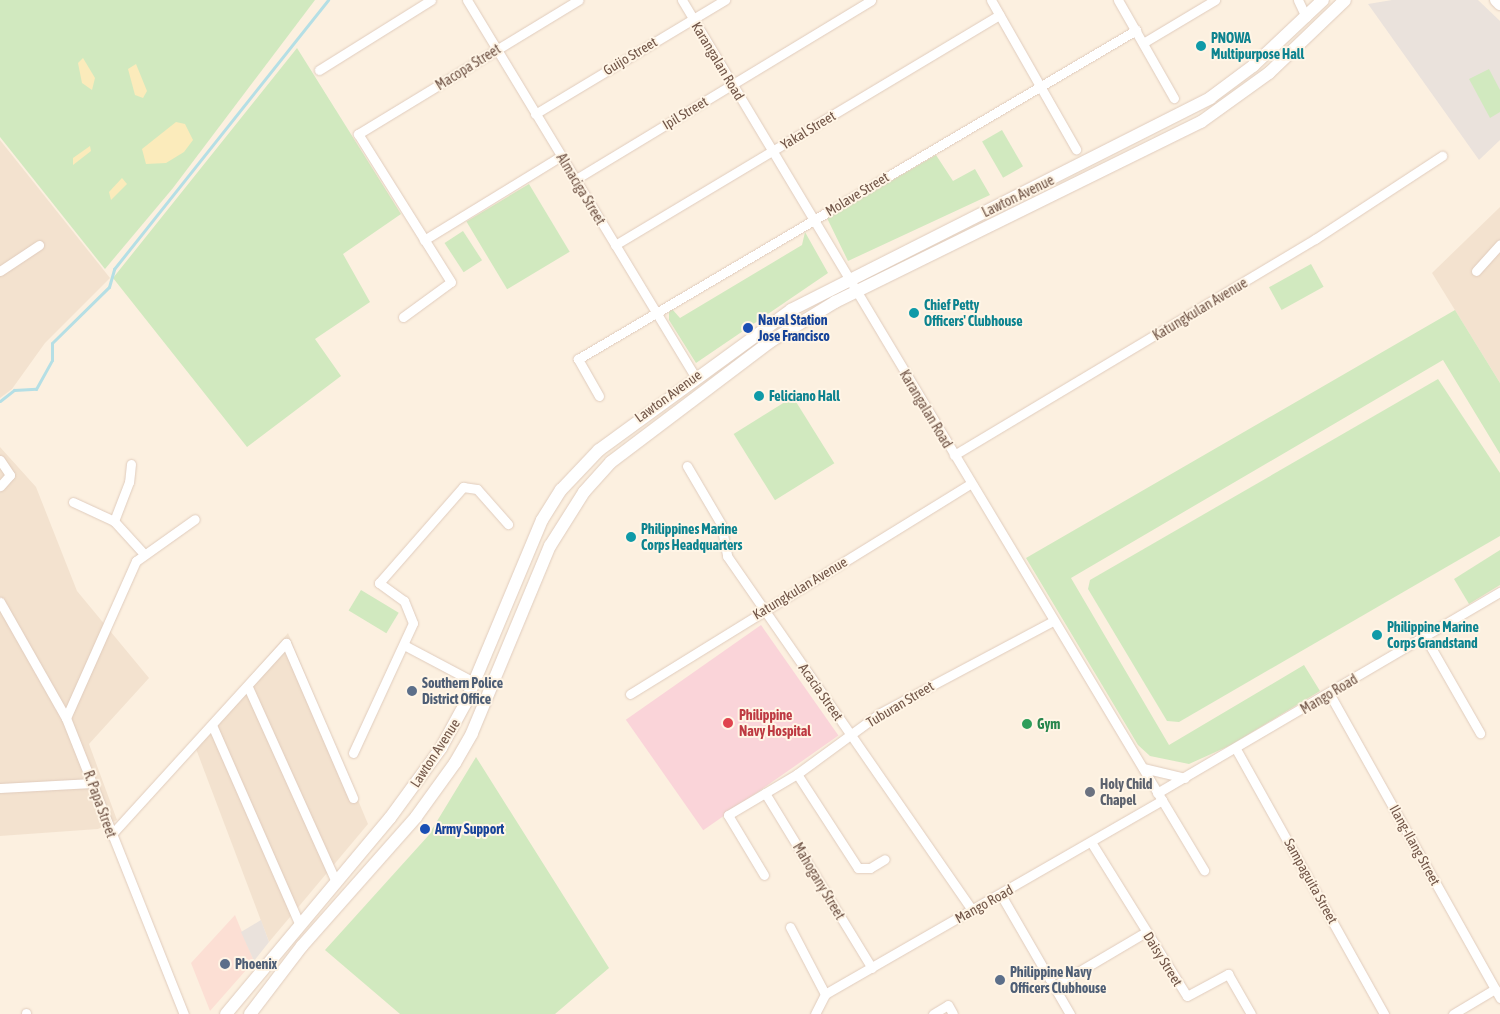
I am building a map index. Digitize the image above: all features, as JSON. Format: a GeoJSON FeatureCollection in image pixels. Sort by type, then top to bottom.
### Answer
{"type":"FeatureCollection","features":[{"type":"Feature","properties":{"kind":"main road","name":"Lawton Avenue"},"geometry":{"type":"LineString","coordinates":[[226,1014],[299,923],[336,882],[424,774],[458,718],[517,572],[561,490],[599,450],[762,328],[849,278],[1168,123],[1227,86],[1323,0]]}},
{"type":"Feature","properties":{"kind":"main road","name":"Lawton Avenue"},"geometry":{"type":"LineString","coordinates":[[250,1014],[302,946],[416,817],[455,763],[482,710],[550,546],[584,492],[640,439],[772,341],[857,291],[1200,122],[1269,73],[1345,0]]}},
{"type":"Feature","properties":{"kind":"main road"},"geometry":{"type":"LineString","coordinates":[[1496,0],[1500,4]]}},
{"type":"Feature","properties":{"kind":"street"},"geometry":{"type":"LineString","coordinates":[[319,70],[431,0]]}},
{"type":"Feature","properties":{"kind":"street","name":"Almaciga Street"},"geometry":{"type":"LineString","coordinates":[[467,0],[695,377]]}},
{"type":"Feature","properties":{"kind":"street","name":"Macopa Street"},"geometry":{"type":"LineString","coordinates":[[424,240],[358,134],[578,0]]}},
{"type":"Feature","properties":{"kind":"street","name":"Karangalan Road"},"geometry":{"type":"LineString","coordinates":[[682,0],[1204,870]]}},
{"type":"Feature","properties":{"kind":"street","name":"Guijo Street"},"geometry":{"type":"LineString","coordinates":[[535,114],[725,0]]}},
{"type":"Feature","properties":{"kind":"street","name":"Ipil Street"},"geometry":{"type":"LineString","coordinates":[[576,179],[871,0]]}},
{"type":"Feature","properties":{"kind":"street"},"geometry":{"type":"LineString","coordinates":[[991,0],[1076,149]]}},
{"type":"Feature","properties":{"kind":"street"},"geometry":{"type":"LineString","coordinates":[[1118,0],[1174,98]]}},
{"type":"Feature","properties":{"kind":"street"},"geometry":{"type":"LineString","coordinates":[[1143,43],[1215,0]]}},
{"type":"Feature","properties":{"kind":"street"},"geometry":{"type":"LineString","coordinates":[[1298,0],[1306,17]]}},
{"type":"Feature","properties":{"kind":"street","name":"Yakal Street"},"geometry":{"type":"LineString","coordinates":[[615,245],[1000,15]]}},
{"type":"Feature","properties":{"kind":"street","name":"Molave Street"},"geometry":{"type":"LineString","coordinates":[[599,396],[578,359],[1136,30]]}},
{"type":"Feature","properties":{"kind":"street"},"geometry":{"type":"LineString","coordinates":[[403,317],[451,282],[424,240],[561,156]]}},
{"type":"Feature","properties":{"kind":"street","name":"Katungkulan Avenue"},"geometry":{"type":"LineString","coordinates":[[954,455],[1316,239],[1442,156]]}},
{"type":"Feature","properties":{"kind":"street"},"geometry":{"type":"LineString","coordinates":[[1476,271],[1500,244]]}},
{"type":"Feature","properties":{"kind":"street"},"geometry":{"type":"LineString","coordinates":[[0,271],[39,245]]}},
{"type":"Feature","properties":{"kind":"street"},"geometry":{"type":"LineString","coordinates":[[0,460],[10,475],[0,486]]}},
{"type":"Feature","properties":{"kind":"street"},"geometry":{"type":"LineString","coordinates":[[114,521],[129,482],[131,464]]}},
{"type":"Feature","properties":{"kind":"street","name":"Acacia Street"},"geometry":{"type":"LineString","coordinates":[[687,466],[721,524],[727,556],[972,910]]}},
{"type":"Feature","properties":{"kind":"street","name":"Katungkulan Avenue"},"geometry":{"type":"LineString","coordinates":[[630,694],[971,484]]}},
{"type":"Feature","properties":{"kind":"street"},"geometry":{"type":"LineString","coordinates":[[353,753],[404,645],[412,614],[379,583],[463,487],[477,489],[508,524]]}},
{"type":"Feature","properties":{"kind":"street"},"geometry":{"type":"LineString","coordinates":[[73,502],[114,521],[144,554]]}},
{"type":"Feature","properties":{"kind":"street"},"geometry":{"type":"LineString","coordinates":[[66,718],[136,561],[194,519]]}},
{"type":"Feature","properties":{"kind":"street","name":"Mango Road"},"geometry":{"type":"LineString","coordinates":[[825,994],[1091,842],[1186,778],[1500,592]]}},
{"type":"Feature","properties":{"kind":"street","name":"R. Papa Street"},"geometry":{"type":"LineString","coordinates":[[0,602],[66,718],[111,835],[184,1014]]}},
{"type":"Feature","properties":{"kind":"street","name":"Tuburan Street"},"geometry":{"type":"LineString","coordinates":[[764,876],[728,816],[797,774],[880,713],[1053,621]]}},
{"type":"Feature","properties":{"kind":"street"},"geometry":{"type":"LineString","coordinates":[[1425,636],[1480,734]]}},
{"type":"Feature","properties":{"kind":"street"},"geometry":{"type":"LineString","coordinates":[[111,835],[248,687],[286,643],[353,798]]}},
{"type":"Feature","properties":{"kind":"street"},"geometry":{"type":"LineString","coordinates":[[404,645],[474,682]]}},
{"type":"Feature","properties":{"kind":"street"},"geometry":{"type":"LineString","coordinates":[[248,687],[336,882]]}},
{"type":"Feature","properties":{"kind":"street","name":"Ilang-Ilang Street"},"geometry":{"type":"LineString","coordinates":[[1329,694],[1500,998]]}},
{"type":"Feature","properties":{"kind":"street"},"geometry":{"type":"LineString","coordinates":[[212,726],[299,923]]}},
{"type":"Feature","properties":{"kind":"street","name":"Sampaguita Street"},"geometry":{"type":"LineString","coordinates":[[1236,749],[1383,1012]]}},
{"type":"Feature","properties":{"kind":"street"},"geometry":{"type":"LineString","coordinates":[[1142,767],[1186,778]]}},
{"type":"Feature","properties":{"kind":"street"},"geometry":{"type":"LineString","coordinates":[[797,774],[858,868],[870,868],[885,860]]}},
{"type":"Feature","properties":{"kind":"street"},"geometry":{"type":"LineString","coordinates":[[0,788],[92,783]]}},
{"type":"Feature","properties":{"kind":"street","name":"Mahogany Street"},"geometry":{"type":"LineString","coordinates":[[766,793],[872,968]]}},
{"type":"Feature","properties":{"kind":"street","name":"Daisy Street"},"geometry":{"type":"LineString","coordinates":[[1091,842],[1187,996],[1228,974],[1251,1014]]}},
{"type":"Feature","properties":{"kind":"street"},"geometry":{"type":"LineString","coordinates":[[1001,895],[1056,985],[1070,1014]]}},
{"type":"Feature","properties":{"kind":"street"},"geometry":{"type":"LineString","coordinates":[[790,927],[825,994],[815,1014]]}},
{"type":"Feature","properties":{"kind":"street"},"geometry":{"type":"LineString","coordinates":[[1056,985],[1146,932]]}},
{"type":"Feature","properties":{"kind":"street"},"geometry":{"type":"LineString","coordinates":[[1453,1014],[1495,989]]}},
{"type":"Feature","properties":{"kind":"street"},"geometry":{"type":"LineString","coordinates":[[933,1014],[948,1005],[953,1014]]}},
{"type":"Feature","properties":{"kind":"street"},"geometry":{"type":"LineString","coordinates":[[1373,1014],[1383,1012]]}},
{"type":"Feature","properties":{"kind":"shaded area"},"geometry":{"type":"Polygon","coordinates":[[[1392,0],[1478,0],[1500,21],[1500,140],[1479,160],[1368,4],[1392,0]]]}},
{"type":"Feature","properties":{"kind":"shaded area"},"geometry":{"type":"Polygon","coordinates":[[[0,140],[110,278],[45,343],[12,389],[0,398],[0,140]]]}},
{"type":"Feature","properties":{"kind":"shaded area"},"geometry":{"type":"Polygon","coordinates":[[[1500,207],[1500,383],[1432,273],[1500,207]]]}},
{"type":"Feature","properties":{"kind":"shaded area"},"geometry":{"type":"Polygon","coordinates":[[[0,447],[36,487],[77,591],[149,678],[89,744],[117,820],[98,829],[0,836],[0,447]]]}},
{"type":"Feature","properties":{"kind":"shaded area","name":"Philippine Navy Hospital"},"geometry":{"type":"Polygon","coordinates":[[[761,625],[838,736],[703,830],[626,720],[761,625]]]}},
{"type":"Feature","properties":{"kind":"shaded area"},"geometry":{"type":"Polygon","coordinates":[[[288,633],[368,824],[269,942],[193,741],[288,633]]]}},
{"type":"Feature","properties":{"kind":"shaded area"},"geometry":{"type":"Polygon","coordinates":[[[235,915],[254,961],[210,1011],[191,963],[235,915]]]}},
{"type":"Feature","properties":{"kind":"shaded area"},"geometry":{"type":"Polygon","coordinates":[[[261,920],[269,942],[254,961],[241,932],[261,920]]]}},
{"type":"Feature","properties":{"kind":"green space"},"geometry":{"type":"Polygon","coordinates":[[[0,0],[315,0],[173,188],[105,269],[0,137],[0,0]]]}},
{"type":"Feature","properties":{"kind":"green space"},"geometry":{"type":"Polygon","coordinates":[[[297,48],[401,214],[343,254],[370,302],[315,339],[341,376],[247,447],[113,278],[297,48]]]}},
{"type":"Feature","properties":{"kind":"green space"},"geometry":{"type":"Polygon","coordinates":[[[1489,69],[1500,90],[1500,112],[1490,118],[1469,79],[1489,69]]]}},
{"type":"Feature","properties":{"kind":"green space"},"geometry":{"type":"Polygon","coordinates":[[[1002,130],[1023,166],[1003,178],[982,142],[1002,130]]]}},
{"type":"Feature","properties":{"kind":"green space"},"geometry":{"type":"Polygon","coordinates":[[[936,155],[953,181],[975,169],[990,195],[848,261],[827,218],[936,155]]]}},
{"type":"Feature","properties":{"kind":"green space"},"geometry":{"type":"Polygon","coordinates":[[[529,184],[570,252],[507,289],[466,222],[529,184]]]}},
{"type":"Feature","properties":{"kind":"green space"},"geometry":{"type":"Polygon","coordinates":[[[463,231],[482,260],[464,272],[445,243],[463,231]]]}},
{"type":"Feature","properties":{"kind":"green space"},"geometry":{"type":"Polygon","coordinates":[[[805,232],[828,273],[696,363],[669,320],[669,312],[672,309],[680,318],[802,245],[805,232]]]}},
{"type":"Feature","properties":{"kind":"green space"},"geometry":{"type":"Polygon","coordinates":[[[1311,264],[1324,287],[1282,310],[1269,287],[1311,264]]]}},
{"type":"Feature","properties":{"kind":"green space"},"geometry":{"type":"Polygon","coordinates":[[[1455,310],[1500,383],[1500,454],[1443,360],[1071,578],[1169,745],[1304,665],[1320,691],[1231,745],[1189,764],[1150,756],[1138,745],[1026,558],[1455,310]]]}},
{"type":"Feature","properties":{"kind":"green space"},"geometry":{"type":"Polygon","coordinates":[[[1438,379],[1500,473],[1500,536],[1179,722],[1167,721],[1088,589],[1090,580],[1438,379]]]}},
{"type":"Feature","properties":{"kind":"green space"},"geometry":{"type":"Polygon","coordinates":[[[793,397],[834,463],[775,500],[734,434],[793,397]]]}},
{"type":"Feature","properties":{"kind":"green space"},"geometry":{"type":"Polygon","coordinates":[[[1500,550],[1500,585],[1469,604],[1454,579],[1500,550]]]}},
{"type":"Feature","properties":{"kind":"green space"},"geometry":{"type":"Polygon","coordinates":[[[361,590],[399,613],[386,633],[349,611],[361,590]]]}},
{"type":"Feature","properties":{"kind":"green space"},"geometry":{"type":"Polygon","coordinates":[[[476,757],[609,968],[555,1014],[400,1014],[325,950],[428,836],[476,757]]]}},
{"type":"Feature","properties":{"kind":"sand"},"geometry":{"type":"Polygon","coordinates":[[[83,58],[95,78],[92,90],[82,83],[78,63],[83,58]]]}},
{"type":"Feature","properties":{"kind":"sand"},"geometry":{"type":"Polygon","coordinates":[[[136,64],[147,91],[143,98],[135,95],[128,69],[136,64]]]}},
{"type":"Feature","properties":{"kind":"sand"},"geometry":{"type":"Polygon","coordinates":[[[176,122],[185,124],[193,140],[184,152],[166,163],[146,164],[142,149],[176,122]]]}},
{"type":"Feature","properties":{"kind":"sand"},"geometry":{"type":"Polygon","coordinates":[[[90,146],[91,151],[73,165],[73,158],[90,146]]]}},
{"type":"Feature","properties":{"kind":"sand"},"geometry":{"type":"Polygon","coordinates":[[[122,178],[127,184],[111,200],[109,192],[122,178]]]}},
{"type":"Feature","properties":{"kind":"waterway"},"geometry":{"type":"LineString","coordinates":[[0,401],[14,390],[36,389],[52,360],[52,343],[109,287],[114,269],[328,0]]}},
{"type":"Feature","properties":{"kind":"place","name":"PNOWA Multipurpose Hall"},"geometry":{"type":"Point","coordinates":[1201,46]}},
{"type":"Feature","properties":{"kind":"place","name":"Chief Petty Officers' Clubhouse"},"geometry":{"type":"Point","coordinates":[914,313]}},
{"type":"Feature","properties":{"kind":"place","name":"Naval Station Jose Francisco"},"geometry":{"type":"Point","coordinates":[748,328]}},
{"type":"Feature","properties":{"kind":"place","name":"Feliciano Hall"},"geometry":{"type":"Point","coordinates":[759,396]}},
{"type":"Feature","properties":{"kind":"place","name":"Philippines Marine Corps Headquarters"},"geometry":{"type":"Point","coordinates":[631,537]}},
{"type":"Feature","properties":{"kind":"place","name":"Philippine Marine Corps Grandstand"},"geometry":{"type":"Point","coordinates":[1377,635]}},
{"type":"Feature","properties":{"kind":"place","name":"Southern Police District Office"},"geometry":{"type":"Point","coordinates":[412,691]}},
{"type":"Feature","properties":{"kind":"place","name":"Philippine Navy Hospital"},"geometry":{"type":"Point","coordinates":[728,723]}},
{"type":"Feature","properties":{"kind":"place","name":"Gym"},"geometry":{"type":"Point","coordinates":[1027,724]}},
{"type":"Feature","properties":{"kind":"place","name":"Holy Child Chapel"},"geometry":{"type":"Point","coordinates":[1090,792]}},
{"type":"Feature","properties":{"kind":"place","name":"Army Support"},"geometry":{"type":"Point","coordinates":[425,829]}},
{"type":"Feature","properties":{"kind":"place","name":"Phoenix"},"geometry":{"type":"Point","coordinates":[225,964]}},
{"type":"Feature","properties":{"kind":"place","name":"Philippine Navy Officers Clubhouse"},"geometry":{"type":"Point","coordinates":[1000,980]}}]}
